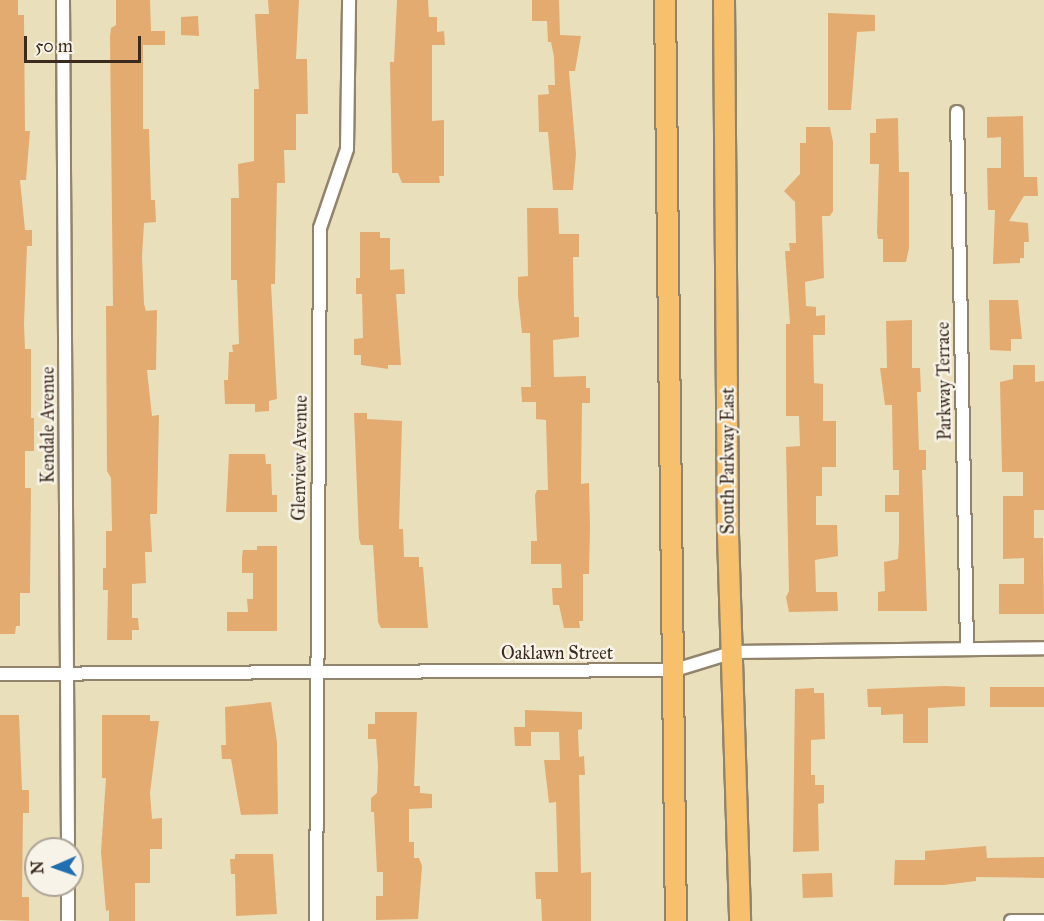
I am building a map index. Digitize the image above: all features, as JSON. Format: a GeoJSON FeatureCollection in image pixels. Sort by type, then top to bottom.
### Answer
{"type":"FeatureCollection","features":[{"type":"Feature","properties":{"kind":"main road"},"geometry":{"type":"LineString","coordinates":[[665,0],[675,670],[676,921]]}},
{"type":"Feature","properties":{"kind":"main road","name":"South Parkway East"},"geometry":{"type":"LineString","coordinates":[[724,0],[728,534],[734,652],[740,921]]}},
{"type":"Feature","properties":{"kind":"street","name":"Kendale Avenue"},"geometry":{"type":"LineString","coordinates":[[63,0],[68,837]]}},
{"type":"Feature","properties":{"kind":"street","name":"Glenview Avenue"},"geometry":{"type":"LineString","coordinates":[[316,921],[320,228],[347,149],[349,0]]}},
{"type":"Feature","properties":{"kind":"street","name":"Parkway Terrace"},"geometry":{"type":"LineString","coordinates":[[957,112],[967,649]]}},
{"type":"Feature","properties":{"kind":"street","name":"Oaklawn Street"},"geometry":{"type":"LineString","coordinates":[[0,674],[675,670],[734,652],[1044,648]]}},
{"type":"Feature","properties":{"kind":"street"},"geometry":{"type":"LineString","coordinates":[[68,897],[68,921]]}},
{"type":"Feature","properties":{"kind":"street"},"geometry":{"type":"LineString","coordinates":[[1011,921],[1044,921]]}},
{"type":"Feature","properties":{"kind":"building"},"geometry":{"type":"Polygon","coordinates":[[[0,0],[18,0],[18,15],[24,15],[25,131],[30,131],[26,180],[20,180],[25,230],[32,230],[32,246],[27,246],[24,324],[25,349],[31,349],[31,418],[34,418],[34,451],[25,451],[25,488],[31,488],[30,593],[20,593],[20,626],[16,626],[15,634],[0,634],[0,0]]]}},
{"type":"Feature","properties":{"kind":"building"},"geometry":{"type":"Polygon","coordinates":[[[116,0],[150,0],[151,31],[165,31],[165,45],[143,45],[143,129],[149,129],[151,200],[155,200],[156,222],[144,223],[142,257],[144,304],[146,311],[157,310],[156,370],[147,370],[152,416],[159,415],[157,514],[150,514],[152,552],[145,552],[146,583],[132,584],[132,618],[138,618],[139,630],[132,630],[132,640],[107,640],[108,590],[103,590],[103,568],[106,568],[106,531],[112,531],[111,478],[107,471],[106,306],[113,306],[110,36],[111,28],[116,25],[116,0]]]}},
{"type":"Feature","properties":{"kind":"building"},"geometry":{"type":"Polygon","coordinates":[[[268,0],[299,0],[296,59],[307,59],[308,114],[296,114],[296,150],[284,150],[285,183],[277,183],[275,284],[271,284],[277,399],[269,401],[269,411],[255,412],[255,404],[225,404],[224,380],[228,380],[229,352],[233,352],[232,345],[239,344],[237,280],[231,280],[231,198],[239,198],[238,164],[254,161],[254,89],[259,89],[255,14],[269,14],[268,0]]]}},
{"type":"Feature","properties":{"kind":"building"},"geometry":{"type":"Polygon","coordinates":[[[397,0],[428,0],[429,17],[437,17],[437,32],[444,31],[445,45],[432,45],[432,121],[444,120],[444,176],[439,176],[440,183],[402,183],[398,173],[392,173],[390,62],[394,62],[397,0]]]}},
{"type":"Feature","properties":{"kind":"building"},"geometry":{"type":"Polygon","coordinates":[[[532,0],[559,0],[560,35],[581,36],[575,71],[569,71],[576,154],[573,190],[553,190],[548,132],[539,132],[538,95],[549,94],[548,85],[555,85],[554,57],[551,42],[548,42],[547,21],[532,21],[532,0]]]}},
{"type":"Feature","properties":{"kind":"building"},"geometry":{"type":"Polygon","coordinates":[[[828,13],[875,15],[875,31],[857,32],[851,110],[828,110],[828,13]]]}},
{"type":"Feature","properties":{"kind":"building"},"geometry":{"type":"Polygon","coordinates":[[[198,16],[199,36],[181,35],[181,17],[198,16]]]}},
{"type":"Feature","properties":{"kind":"building"},"geometry":{"type":"Polygon","coordinates":[[[1023,116],[1024,177],[1037,177],[1038,196],[1024,196],[1009,221],[1028,223],[1029,242],[1024,242],[1024,258],[1020,258],[1020,263],[993,264],[995,210],[988,210],[987,168],[1001,168],[1001,137],[987,138],[987,117],[1023,116]]]}},
{"type":"Feature","properties":{"kind":"building"},"geometry":{"type":"Polygon","coordinates":[[[898,118],[899,172],[909,172],[909,248],[906,262],[883,262],[883,239],[878,239],[877,233],[879,164],[870,164],[870,133],[876,133],[876,119],[898,118]]]}},
{"type":"Feature","properties":{"kind":"building"},"geometry":{"type":"Polygon","coordinates":[[[806,127],[830,127],[833,142],[833,211],[830,216],[822,216],[824,278],[805,282],[806,306],[816,307],[816,316],[825,315],[825,335],[813,335],[814,383],[823,384],[823,421],[836,421],[836,467],[822,467],[822,496],[816,496],[816,525],[837,525],[838,556],[815,560],[816,592],[837,592],[838,611],[789,612],[786,597],[789,591],[786,447],[800,446],[799,416],[786,416],[786,324],[790,324],[785,251],[790,251],[789,243],[796,243],[795,202],[784,191],[800,174],[800,143],[806,143],[806,127]]]}},
{"type":"Feature","properties":{"kind":"building"},"geometry":{"type":"Polygon","coordinates":[[[527,208],[558,208],[559,234],[579,234],[579,257],[573,257],[574,317],[579,317],[579,337],[553,340],[554,377],[586,376],[586,388],[590,388],[590,403],[582,403],[581,484],[589,483],[590,527],[589,574],[583,574],[583,621],[579,621],[580,628],[564,628],[559,605],[553,605],[552,588],[562,588],[561,564],[531,564],[531,541],[537,541],[535,495],[537,490],[548,490],[546,420],[536,419],[536,402],[522,402],[521,387],[531,387],[530,333],[522,333],[518,296],[518,277],[528,276],[527,208]]]}},
{"type":"Feature","properties":{"kind":"building"},"geometry":{"type":"Polygon","coordinates":[[[360,232],[380,232],[380,238],[390,238],[390,270],[404,269],[405,294],[396,294],[401,365],[388,365],[388,369],[361,365],[361,355],[354,355],[354,339],[363,338],[362,294],[356,294],[356,278],[360,278],[360,232]]]}},
{"type":"Feature","properties":{"kind":"building"},"geometry":{"type":"Polygon","coordinates":[[[989,300],[1018,300],[1022,339],[1011,339],[1011,351],[990,350],[989,300]]]}},
{"type":"Feature","properties":{"kind":"building"},"geometry":{"type":"Polygon","coordinates":[[[912,320],[912,368],[920,368],[921,392],[917,392],[919,450],[926,450],[926,470],[922,470],[927,611],[878,611],[878,592],[885,591],[884,562],[898,559],[899,542],[899,512],[885,512],[885,495],[899,495],[899,470],[893,470],[892,405],[885,405],[880,368],[887,368],[886,321],[912,320]]]}},
{"type":"Feature","properties":{"kind":"building"},"geometry":{"type":"Polygon","coordinates":[[[1013,365],[1035,365],[1035,382],[1044,381],[1044,510],[1034,510],[1034,538],[1043,538],[1044,614],[999,614],[999,584],[1024,584],[1024,558],[1003,559],[1003,496],[1023,496],[1023,472],[1002,472],[1000,382],[1013,379],[1013,365]]]}},
{"type":"Feature","properties":{"kind":"building"},"geometry":{"type":"Polygon","coordinates":[[[354,413],[367,413],[367,419],[402,421],[399,529],[403,529],[404,557],[419,557],[419,567],[423,567],[428,628],[381,628],[378,622],[373,545],[361,545],[359,539],[354,413]]]}},
{"type":"Feature","properties":{"kind":"building"},"geometry":{"type":"Polygon","coordinates":[[[229,454],[265,454],[266,464],[271,464],[272,495],[277,495],[277,512],[226,512],[229,454]]]}},
{"type":"Feature","properties":{"kind":"building"},"geometry":{"type":"Polygon","coordinates":[[[257,546],[277,546],[277,631],[227,631],[227,612],[248,612],[247,599],[253,599],[253,573],[242,573],[242,557],[243,550],[257,550],[257,546]]]}},
{"type":"Feature","properties":{"kind":"building"},"geometry":{"type":"Polygon","coordinates":[[[965,687],[965,706],[928,708],[928,743],[903,743],[903,714],[881,715],[881,707],[868,707],[867,689],[965,687]]]}},
{"type":"Feature","properties":{"kind":"building"},"geometry":{"type":"Polygon","coordinates":[[[990,687],[1044,687],[1044,707],[990,707],[990,687]]]}},
{"type":"Feature","properties":{"kind":"building"},"geometry":{"type":"Polygon","coordinates":[[[814,688],[814,693],[824,693],[825,739],[811,740],[811,775],[815,775],[815,785],[824,785],[824,803],[818,804],[819,851],[793,852],[795,689],[814,688]]]}},
{"type":"Feature","properties":{"kind":"building"},"geometry":{"type":"Polygon","coordinates":[[[271,702],[277,742],[278,814],[241,815],[231,759],[222,759],[221,745],[226,745],[225,707],[271,702]]]}},
{"type":"Feature","properties":{"kind":"building"},"geometry":{"type":"Polygon","coordinates":[[[525,710],[582,712],[582,729],[578,730],[579,757],[584,756],[585,775],[579,775],[581,873],[591,872],[591,921],[542,921],[541,899],[536,899],[535,872],[558,872],[556,802],[549,803],[544,760],[560,760],[559,732],[531,732],[531,746],[515,746],[514,727],[525,727],[525,710]]]}},
{"type":"Feature","properties":{"kind":"building"},"geometry":{"type":"Polygon","coordinates":[[[375,712],[417,712],[414,786],[420,786],[420,793],[432,794],[432,808],[409,809],[409,842],[414,842],[414,858],[419,858],[422,866],[418,919],[376,920],[376,896],[383,896],[383,872],[377,872],[374,812],[371,812],[371,798],[377,793],[378,767],[376,739],[368,739],[368,724],[375,724],[375,712]]]}},
{"type":"Feature","properties":{"kind":"building"},"geometry":{"type":"Polygon","coordinates":[[[0,715],[19,715],[22,790],[29,790],[29,813],[23,813],[22,897],[29,897],[29,921],[0,920],[0,715]]]}},
{"type":"Feature","properties":{"kind":"building"},"geometry":{"type":"Polygon","coordinates":[[[102,715],[150,715],[150,721],[159,721],[150,793],[152,819],[162,818],[162,849],[150,849],[150,883],[135,883],[135,921],[109,921],[109,910],[106,911],[101,852],[106,778],[102,778],[102,715]]]}},
{"type":"Feature","properties":{"kind":"building"},"geometry":{"type":"Polygon","coordinates":[[[986,846],[987,858],[1044,857],[1044,878],[976,877],[976,881],[944,885],[894,885],[895,860],[925,860],[925,851],[986,846]]]}},
{"type":"Feature","properties":{"kind":"building"},"geometry":{"type":"Polygon","coordinates":[[[235,854],[273,854],[277,914],[236,916],[235,874],[231,874],[230,859],[235,859],[235,854]]]}},
{"type":"Feature","properties":{"kind":"building"},"geometry":{"type":"Polygon","coordinates":[[[832,873],[833,897],[803,898],[802,874],[832,873]]]}}]}
